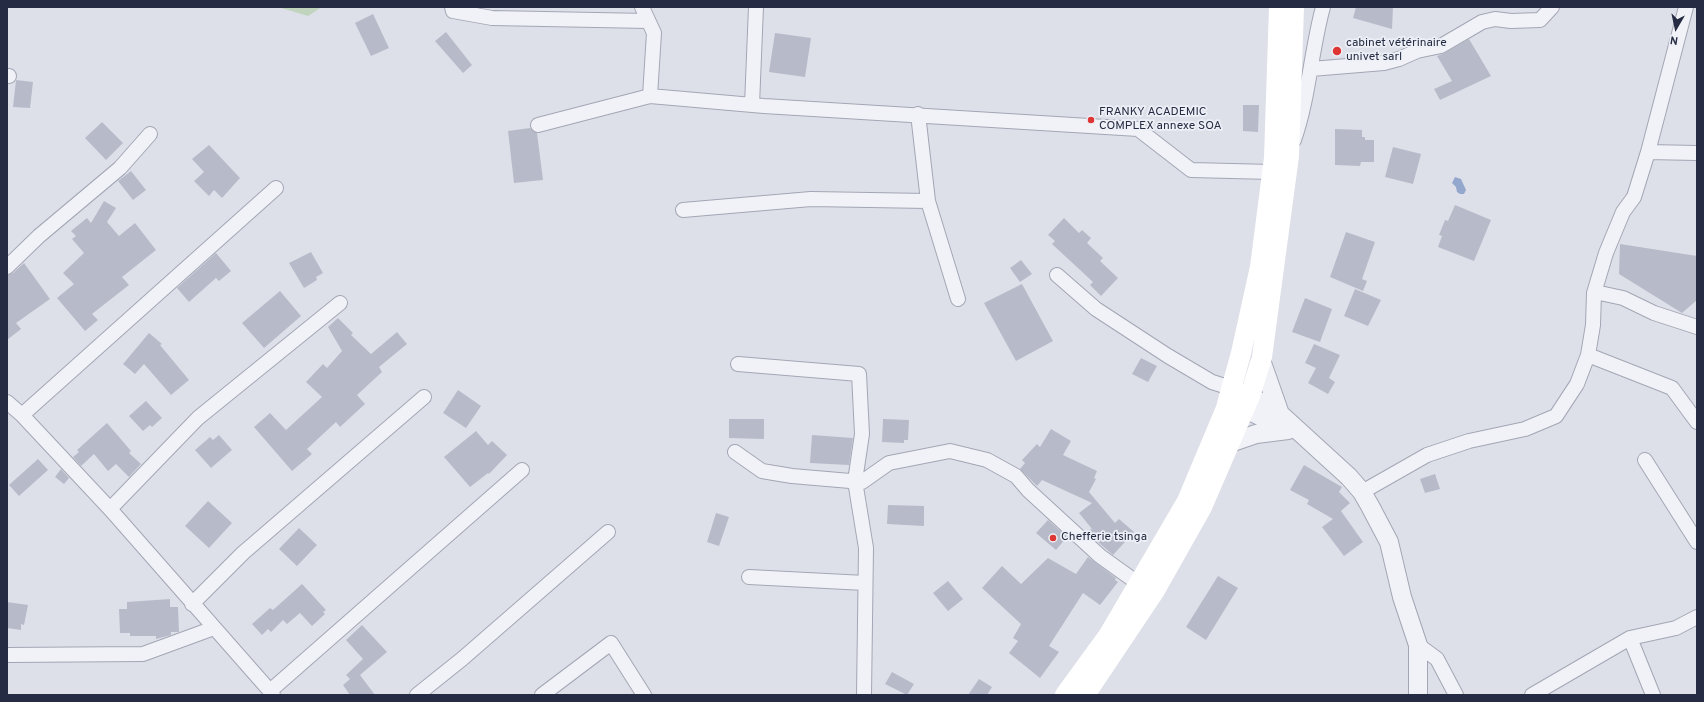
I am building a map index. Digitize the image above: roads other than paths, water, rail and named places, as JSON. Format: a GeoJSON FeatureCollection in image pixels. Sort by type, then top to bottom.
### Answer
{"type":"FeatureCollection","features":[{"type":"Feature","properties":{"kind":"main road"},"geometry":{"type":"LineString","coordinates":[[1065,695],[1108,636],[1187,501],[1230,394],[1260,267],[1272,172],[1279,7]]}},
{"type":"Feature","properties":{"kind":"main road"},"geometry":{"type":"LineString","coordinates":[[1085,695],[1154,592],[1202,507],[1248,402],[1261,360],[1289,156],[1294,7]]}},
{"type":"Feature","properties":{"kind":"street"},"geometry":{"type":"LineString","coordinates":[[452,7],[453,11],[492,18],[648,21]]}},
{"type":"Feature","properties":{"kind":"street"},"geometry":{"type":"LineString","coordinates":[[642,7],[654,33],[650,96]]}},
{"type":"Feature","properties":{"kind":"street"},"geometry":{"type":"LineString","coordinates":[[752,105],[756,7]]}},
{"type":"Feature","properties":{"kind":"street"},"geometry":{"type":"LineString","coordinates":[[1289,156],[1303,113],[1316,32],[1323,7]]}},
{"type":"Feature","properties":{"kind":"street"},"geometry":{"type":"LineString","coordinates":[[1311,69],[1384,63],[1399,59],[1417,51],[1440,46],[1482,22],[1495,19],[1511,21],[1540,20],[1552,7]]}},
{"type":"Feature","properties":{"kind":"street"},"geometry":{"type":"LineString","coordinates":[[1362,492],[1427,455],[1469,441],[1525,429],[1556,416],[1576,384],[1588,355],[1594,325],[1595,292],[1606,253],[1623,212],[1634,197],[1648,152],[1686,7]]}},
{"type":"Feature","properties":{"kind":"street"},"geometry":{"type":"LineString","coordinates":[[538,126],[650,96],[752,105],[918,114],[1138,129],[1192,170],[1272,172]]}},
{"type":"Feature","properties":{"kind":"street"},"geometry":{"type":"LineString","coordinates":[[918,114],[928,201],[958,299]]}},
{"type":"Feature","properties":{"kind":"street"},"geometry":{"type":"LineString","coordinates":[[7,267],[39,236],[120,168],[150,134]]}},
{"type":"Feature","properties":{"kind":"street"},"geometry":{"type":"LineString","coordinates":[[1648,152],[1697,153]]}},
{"type":"Feature","properties":{"kind":"street"},"geometry":{"type":"LineString","coordinates":[[22,415],[276,188]]}},
{"type":"Feature","properties":{"kind":"street"},"geometry":{"type":"LineString","coordinates":[[683,210],[811,199],[928,201]]}},
{"type":"Feature","properties":{"kind":"street"},"geometry":{"type":"LineString","coordinates":[[1057,275],[1096,309],[1230,394],[1280,414]]}},
{"type":"Feature","properties":{"kind":"street"},"geometry":{"type":"LineString","coordinates":[[1595,292],[1624,298],[1654,313],[1697,326]]}},
{"type":"Feature","properties":{"kind":"street"},"geometry":{"type":"LineString","coordinates":[[110,509],[198,418],[340,303]]}},
{"type":"Feature","properties":{"kind":"street"},"geometry":{"type":"LineString","coordinates":[[1588,355],[1672,388],[1697,422]]}},
{"type":"Feature","properties":{"kind":"street"},"geometry":{"type":"LineString","coordinates":[[1261,360],[1280,414],[1294,432]]}},
{"type":"Feature","properties":{"kind":"street"},"geometry":{"type":"LineString","coordinates":[[738,364],[859,374],[862,434],[855,481],[866,548],[864,695]]}},
{"type":"Feature","properties":{"kind":"street"},"geometry":{"type":"LineString","coordinates":[[192,604],[243,553],[424,397]]}},
{"type":"Feature","properties":{"kind":"street"},"geometry":{"type":"LineString","coordinates":[[7,402],[22,415],[110,509],[192,604],[272,693],[522,470]]}},
{"type":"Feature","properties":{"kind":"street"},"geometry":{"type":"LineString","coordinates":[[1248,402],[1294,432],[1349,477],[1362,492],[1389,542],[1402,598],[1418,645],[1418,695]]}},
{"type":"Feature","properties":{"kind":"street"},"geometry":{"type":"LineString","coordinates":[[1230,443],[1256,434],[1294,432]]}},
{"type":"Feature","properties":{"kind":"street"},"geometry":{"type":"LineString","coordinates":[[734,452],[762,472],[862,482],[889,464],[950,452],[988,460],[1016,476],[1028,490],[1100,556],[1139,584]]}},
{"type":"Feature","properties":{"kind":"street"},"geometry":{"type":"LineString","coordinates":[[1645,460],[1697,542]]}},
{"type":"Feature","properties":{"kind":"street"},"geometry":{"type":"LineString","coordinates":[[417,695],[462,659],[608,532]]}},
{"type":"Feature","properties":{"kind":"street"},"geometry":{"type":"LineString","coordinates":[[749,577],[865,583]]}},
{"type":"Feature","properties":{"kind":"street"},"geometry":{"type":"LineString","coordinates":[[1532,695],[1630,638],[1676,628],[1697,617]]}},
{"type":"Feature","properties":{"kind":"street"},"geometry":{"type":"LineString","coordinates":[[7,655],[143,654],[214,628]]}},
{"type":"Feature","properties":{"kind":"street"},"geometry":{"type":"LineString","coordinates":[[1630,638],[1653,695]]}},
{"type":"Feature","properties":{"kind":"street"},"geometry":{"type":"LineString","coordinates":[[542,695],[611,643],[644,695]]}},
{"type":"Feature","properties":{"kind":"street"},"geometry":{"type":"LineString","coordinates":[[1418,645],[1437,659],[1456,695]]}},
{"type":"Feature","properties":{"kind":"water"},"geometry":{"type":"Polygon","coordinates":[[[1455,177],[1461,179],[1466,190],[1464,194],[1457,192],[1456,187],[1452,183],[1455,177]]]}},
{"type":"Feature","properties":{"kind":"place","name":"cabinet vétérinaire univet sarl"},"geometry":{"type":"Point","coordinates":[1337,51]}},
{"type":"Feature","properties":{"kind":"place","name":"FRANKY ACADEMIC COMPLEX annexe SOA"},"geometry":{"type":"Point","coordinates":[1091,120]}},
{"type":"Feature","properties":{"kind":"place","name":"Chefferie tsinga"},"geometry":{"type":"Point","coordinates":[1053,538]}}]}
